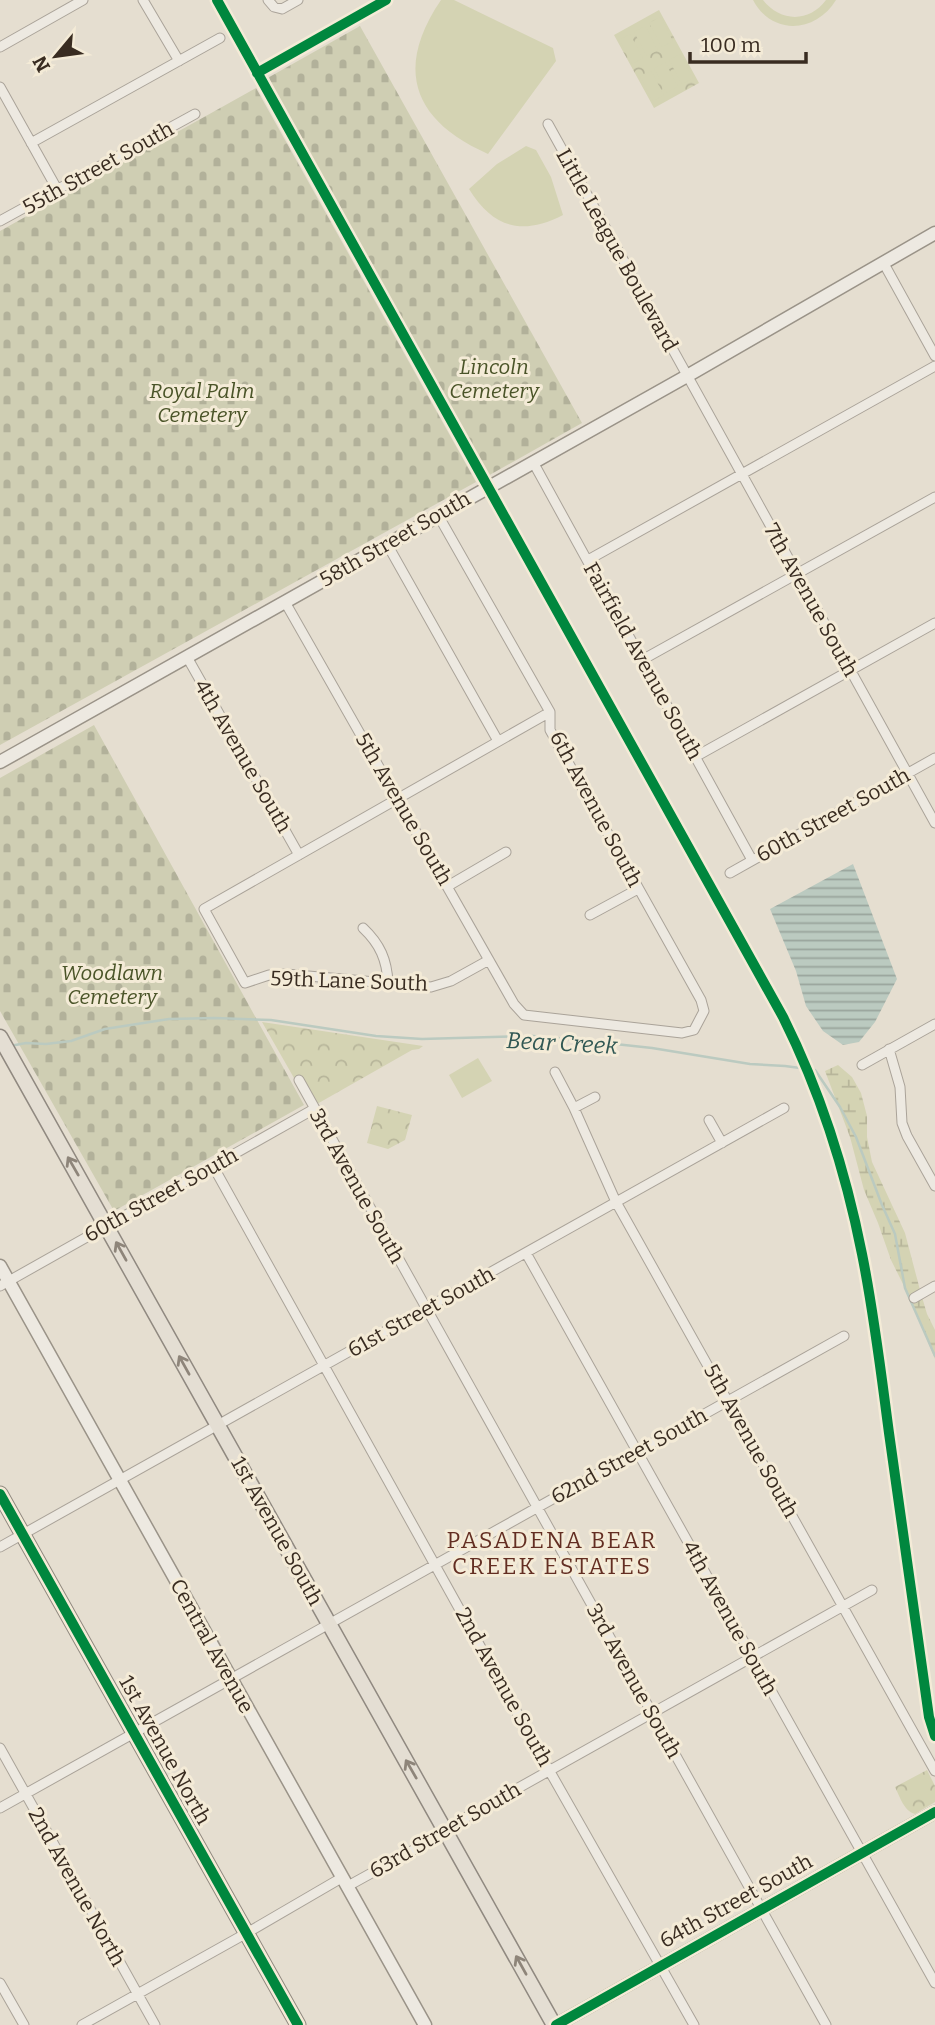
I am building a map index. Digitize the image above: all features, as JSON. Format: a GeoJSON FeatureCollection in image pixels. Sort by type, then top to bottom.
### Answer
{"type":"FeatureCollection","features":[{"type":"Feature","properties":{"kind":"main road","name":"1st Avenue South"},"geometry":{"type":"LineString","coordinates":[[0,1038],[555,2025]]}},
{"type":"Feature","properties":{"kind":"main road","name":"1st Avenue North"},"geometry":{"type":"LineString","coordinates":[[0,1494],[298,2025]]}},
{"type":"Feature","properties":{"kind":"street"},"geometry":{"type":"LineString","coordinates":[[0,47],[83,0]]}},
{"type":"Feature","properties":{"kind":"street"},"geometry":{"type":"LineString","coordinates":[[142,0],[179,61]]}},
{"type":"Feature","properties":{"kind":"street"},"geometry":{"type":"LineString","coordinates":[[272,4],[282,9],[298,0]]}},
{"type":"Feature","properties":{"kind":"street"},"geometry":{"type":"LineString","coordinates":[[31,142],[220,38]]}},
{"type":"Feature","properties":{"kind":"street"},"geometry":{"type":"LineString","coordinates":[[0,87],[57,189]]}},
{"type":"Feature","properties":{"kind":"street","name":"55th Street South"},"geometry":{"type":"LineString","coordinates":[[0,221],[195,114]]}},
{"type":"Feature","properties":{"kind":"street","name":"Little League Boulevard"},"geometry":{"type":"LineString","coordinates":[[548,124],[687,376]]}},
{"type":"Feature","properties":{"kind":"street","name":"58th Street South"},"geometry":{"type":"LineString","coordinates":[[0,762],[687,376],[935,233]]}},
{"type":"Feature","properties":{"kind":"street"},"geometry":{"type":"LineString","coordinates":[[883,262],[935,356]]}},
{"type":"Feature","properties":{"kind":"street"},"geometry":{"type":"LineString","coordinates":[[588,560],[935,366]]}},
{"type":"Feature","properties":{"kind":"street","name":"7th Avenue South"},"geometry":{"type":"LineString","coordinates":[[687,376],[935,823]]}},
{"type":"Feature","properties":{"kind":"street","name":"Fairfield Avenue South"},"geometry":{"type":"LineString","coordinates":[[533,462],[752,860]]}},
{"type":"Feature","properties":{"kind":"street"},"geometry":{"type":"LineString","coordinates":[[642,660],[935,496]]}},
{"type":"Feature","properties":{"kind":"street","name":"6th Avenue South"},"geometry":{"type":"LineString","coordinates":[[438,515],[550,712],[551,730],[701,1000],[704,1011],[694,1030],[682,1033],[524,1015]]}},
{"type":"Feature","properties":{"kind":"street"},"geometry":{"type":"LineString","coordinates":[[387,544],[498,741]]}},
{"type":"Feature","properties":{"kind":"street","name":"5th Avenue South"},"geometry":{"type":"LineString","coordinates":[[285,602],[514,1004],[524,1015]]}},
{"type":"Feature","properties":{"kind":"street"},"geometry":{"type":"LineString","coordinates":[[695,757],[935,623]]}},
{"type":"Feature","properties":{"kind":"street","name":"4th Avenue South"},"geometry":{"type":"LineString","coordinates":[[187,657],[299,855]]}},
{"type":"Feature","properties":{"kind":"street"},"geometry":{"type":"LineString","coordinates":[[299,855],[550,712]]}},
{"type":"Feature","properties":{"kind":"street","name":"60th Street South"},"geometry":{"type":"LineString","coordinates":[[730,873],[935,758]]}},
{"type":"Feature","properties":{"kind":"street"},"geometry":{"type":"LineString","coordinates":[[448,886],[506,852]]}},
{"type":"Feature","properties":{"kind":"street","name":"59th Lane South"},"geometry":{"type":"LineString","coordinates":[[299,855],[204,909],[245,983],[270,975],[286,974],[431,987],[451,981],[489,960]]}},
{"type":"Feature","properties":{"kind":"street"},"geometry":{"type":"LineString","coordinates":[[590,915],[638,889]]}},
{"type":"Feature","properties":{"kind":"street"},"geometry":{"type":"LineString","coordinates":[[363,928],[374,938],[384,956],[388,983]]}},
{"type":"Feature","properties":{"kind":"street"},"geometry":{"type":"LineString","coordinates":[[862,1065],[935,1024]]}},
{"type":"Feature","properties":{"kind":"street"},"geometry":{"type":"LineString","coordinates":[[889,1049],[900,1087],[902,1123],[935,1186]]}},
{"type":"Feature","properties":{"kind":"street","name":"5th Avenue South"},"geometry":{"type":"LineString","coordinates":[[555,1072],[616,1202],[935,1771]]}},
{"type":"Feature","properties":{"kind":"street","name":"3rd Avenue South"},"geometry":{"type":"LineString","coordinates":[[299,1080],[826,2025]]}},
{"type":"Feature","properties":{"kind":"street"},"geometry":{"type":"LineString","coordinates":[[574,1108],[595,1097]]}},
{"type":"Feature","properties":{"kind":"street","name":"61st Street South"},"geometry":{"type":"LineString","coordinates":[[0,1547],[784,1108]]}},
{"type":"Feature","properties":{"kind":"street","name":"60th Street South"},"geometry":{"type":"LineString","coordinates":[[4,1284],[314,1109]]}},
{"type":"Feature","properties":{"kind":"street"},"geometry":{"type":"LineString","coordinates":[[709,1120],[722,1143]]}},
{"type":"Feature","properties":{"kind":"street","name":"2nd Avenue South"},"geometry":{"type":"LineString","coordinates":[[213,1166],[694,2025]]}},
{"type":"Feature","properties":{"kind":"street","name":"4th Avenue South"},"geometry":{"type":"LineString","coordinates":[[526,1253],[935,1983]]}},
{"type":"Feature","properties":{"kind":"street","name":"Central Avenue"},"geometry":{"type":"LineString","coordinates":[[0,1266],[4,1284],[119,1480],[425,2025]]}},
{"type":"Feature","properties":{"kind":"street"},"geometry":{"type":"LineString","coordinates":[[914,1298],[935,1286]]}},
{"type":"Feature","properties":{"kind":"street","name":"62nd Street South"},"geometry":{"type":"LineString","coordinates":[[0,1808],[844,1336]]}},
{"type":"Feature","properties":{"kind":"street","name":"63rd Street South"},"geometry":{"type":"LineString","coordinates":[[82,2025],[345,1881],[435,1838],[445,1829],[872,1590]]}},
{"type":"Feature","properties":{"kind":"street","name":"2nd Avenue North"},"geometry":{"type":"LineString","coordinates":[[0,1748],[155,2025]]}},
{"type":"Feature","properties":{"kind":"street","name":"64th Street South"},"geometry":{"type":"LineString","coordinates":[[555,2025],[935,1812]]}},
{"type":"Feature","properties":{"kind":"street"},"geometry":{"type":"LineString","coordinates":[[0,1983],[24,2025]]}},
{"type":"Feature","properties":{"kind":"green space"},"geometry":{"type":"Polygon","coordinates":[[[441,0],[454,0],[553,48],[556,61],[488,154],[442,126],[428,109],[419,90],[415,70],[418,49],[426,25],[441,0]]]}},
{"type":"Feature","properties":{"kind":"green space"},"geometry":{"type":"Polygon","coordinates":[[[753,0],[763,0],[778,13],[794,17],[811,13],[826,0],[836,0],[817,19],[794,26],[771,20],[753,0]]]}},
{"type":"Feature","properties":{"kind":"green space"},"geometry":{"type":"Polygon","coordinates":[[[659,10],[699,83],[654,108],[614,35],[659,10]]]}},
{"type":"Feature","properties":{"kind":"green space"},"geometry":{"type":"Polygon","coordinates":[[[660,17],[673,41],[662,47],[649,23],[660,17]]]}},
{"type":"Feature","properties":{"kind":"green space","name":"Lincoln Cemetery"},"geometry":{"type":"Polygon","coordinates":[[[360,26],[582,423],[486,477],[264,80],[360,26]]]}},
{"type":"Feature","properties":{"kind":"green space"},"geometry":{"type":"Polygon","coordinates":[[[645,26],[658,50],[647,56],[634,32],[645,26]]]}},
{"type":"Feature","properties":{"kind":"green space"},"geometry":{"type":"Polygon","coordinates":[[[630,34],[643,58],[632,64],[619,40],[630,34]]]}},
{"type":"Feature","properties":{"kind":"green space"},"geometry":{"type":"Polygon","coordinates":[[[680,54],[693,78],[682,84],[669,60],[680,54]]]}},
{"type":"Feature","properties":{"kind":"green space"},"geometry":{"type":"Polygon","coordinates":[[[665,62],[678,86],[667,93],[654,69],[665,62]]]}},
{"type":"Feature","properties":{"kind":"green space"},"geometry":{"type":"Polygon","coordinates":[[[651,71],[664,95],[653,101],[640,77],[651,71]]]}},
{"type":"Feature","properties":{"kind":"green space","name":"Royal Palm Cemetery"},"geometry":{"type":"Polygon","coordinates":[[[256,88],[476,482],[0,745],[0,231],[256,88]]]}},
{"type":"Feature","properties":{"kind":"green space"},"geometry":{"type":"Polygon","coordinates":[[[526,146],[536,150],[551,177],[563,215],[548,222],[522,226],[498,220],[478,202],[469,189],[497,164],[526,146]]]}},
{"type":"Feature","properties":{"kind":"green space","name":"Woodlawn Cemetery"},"geometry":{"type":"Polygon","coordinates":[[[94,725],[304,1105],[114,1211],[0,1011],[0,778],[94,725]]]}},
{"type":"Feature","properties":{"kind":"green space"},"geometry":{"type":"Polygon","coordinates":[[[262,1022],[423,1046],[317,1104],[301,1075],[294,1078],[262,1022]]]}},
{"type":"Feature","properties":{"kind":"green space"},"geometry":{"type":"Polygon","coordinates":[[[478,1058],[492,1081],[462,1098],[449,1075],[478,1058]]]}},
{"type":"Feature","properties":{"kind":"green space"},"geometry":{"type":"Polygon","coordinates":[[[838,1065],[852,1077],[861,1093],[867,1116],[867,1137],[872,1162],[905,1233],[920,1290],[909,1296],[891,1260],[864,1190],[850,1137],[825,1071],[838,1065]]]}},
{"type":"Feature","properties":{"kind":"green space"},"geometry":{"type":"Polygon","coordinates":[[[377,1106],[412,1115],[405,1140],[388,1149],[367,1143],[377,1106]]]}},
{"type":"Feature","properties":{"kind":"green space"},"geometry":{"type":"Polygon","coordinates":[[[922,1297],[935,1330],[935,1359],[911,1301],[913,1303],[922,1297]]]}},
{"type":"Feature","properties":{"kind":"green space"},"geometry":{"type":"Polygon","coordinates":[[[927,1770],[935,1786],[935,1802],[915,1814],[905,1807],[895,1787],[927,1770]]]}},
{"type":"Feature","properties":{"kind":"shaded area"},"geometry":{"type":"Polygon","coordinates":[[[853,864],[897,979],[875,1022],[859,1042],[843,1045],[823,1031],[806,1006],[796,971],[770,909],[853,864]]]}},
{"type":"Feature","properties":{"kind":"waterway","name":"Bear Creek"},"geometry":{"type":"LineString","coordinates":[[10,1046],[71,1041],[105,1029],[169,1019],[215,1018],[271,1020],[376,1036],[422,1039],[533,1036],[569,1039],[652,1048],[750,1064],[815,1070],[856,1137],[895,1234],[905,1288],[935,1356]]}},
{"type":"Feature","properties":{"kind":"cycle path"},"geometry":{"type":"LineString","coordinates":[[217,0],[783,1017],[809,1074],[840,1163],[866,1276],[929,1717],[935,1736]]}},
{"type":"Feature","properties":{"kind":"cycle path"},"geometry":{"type":"LineString","coordinates":[[257,73],[386,0]]}},
{"type":"Feature","properties":{"kind":"cycle path"},"geometry":{"type":"LineString","coordinates":[[0,1494],[298,2025]]}},
{"type":"Feature","properties":{"kind":"cycle path"},"geometry":{"type":"LineString","coordinates":[[556,2025],[935,1812]]}},
{"type":"Feature","properties":{"kind":"district","name":"PASADENA BEAR CREEK ESTATES"},"geometry":{"type":"Point","coordinates":[552,1553]}}]}
